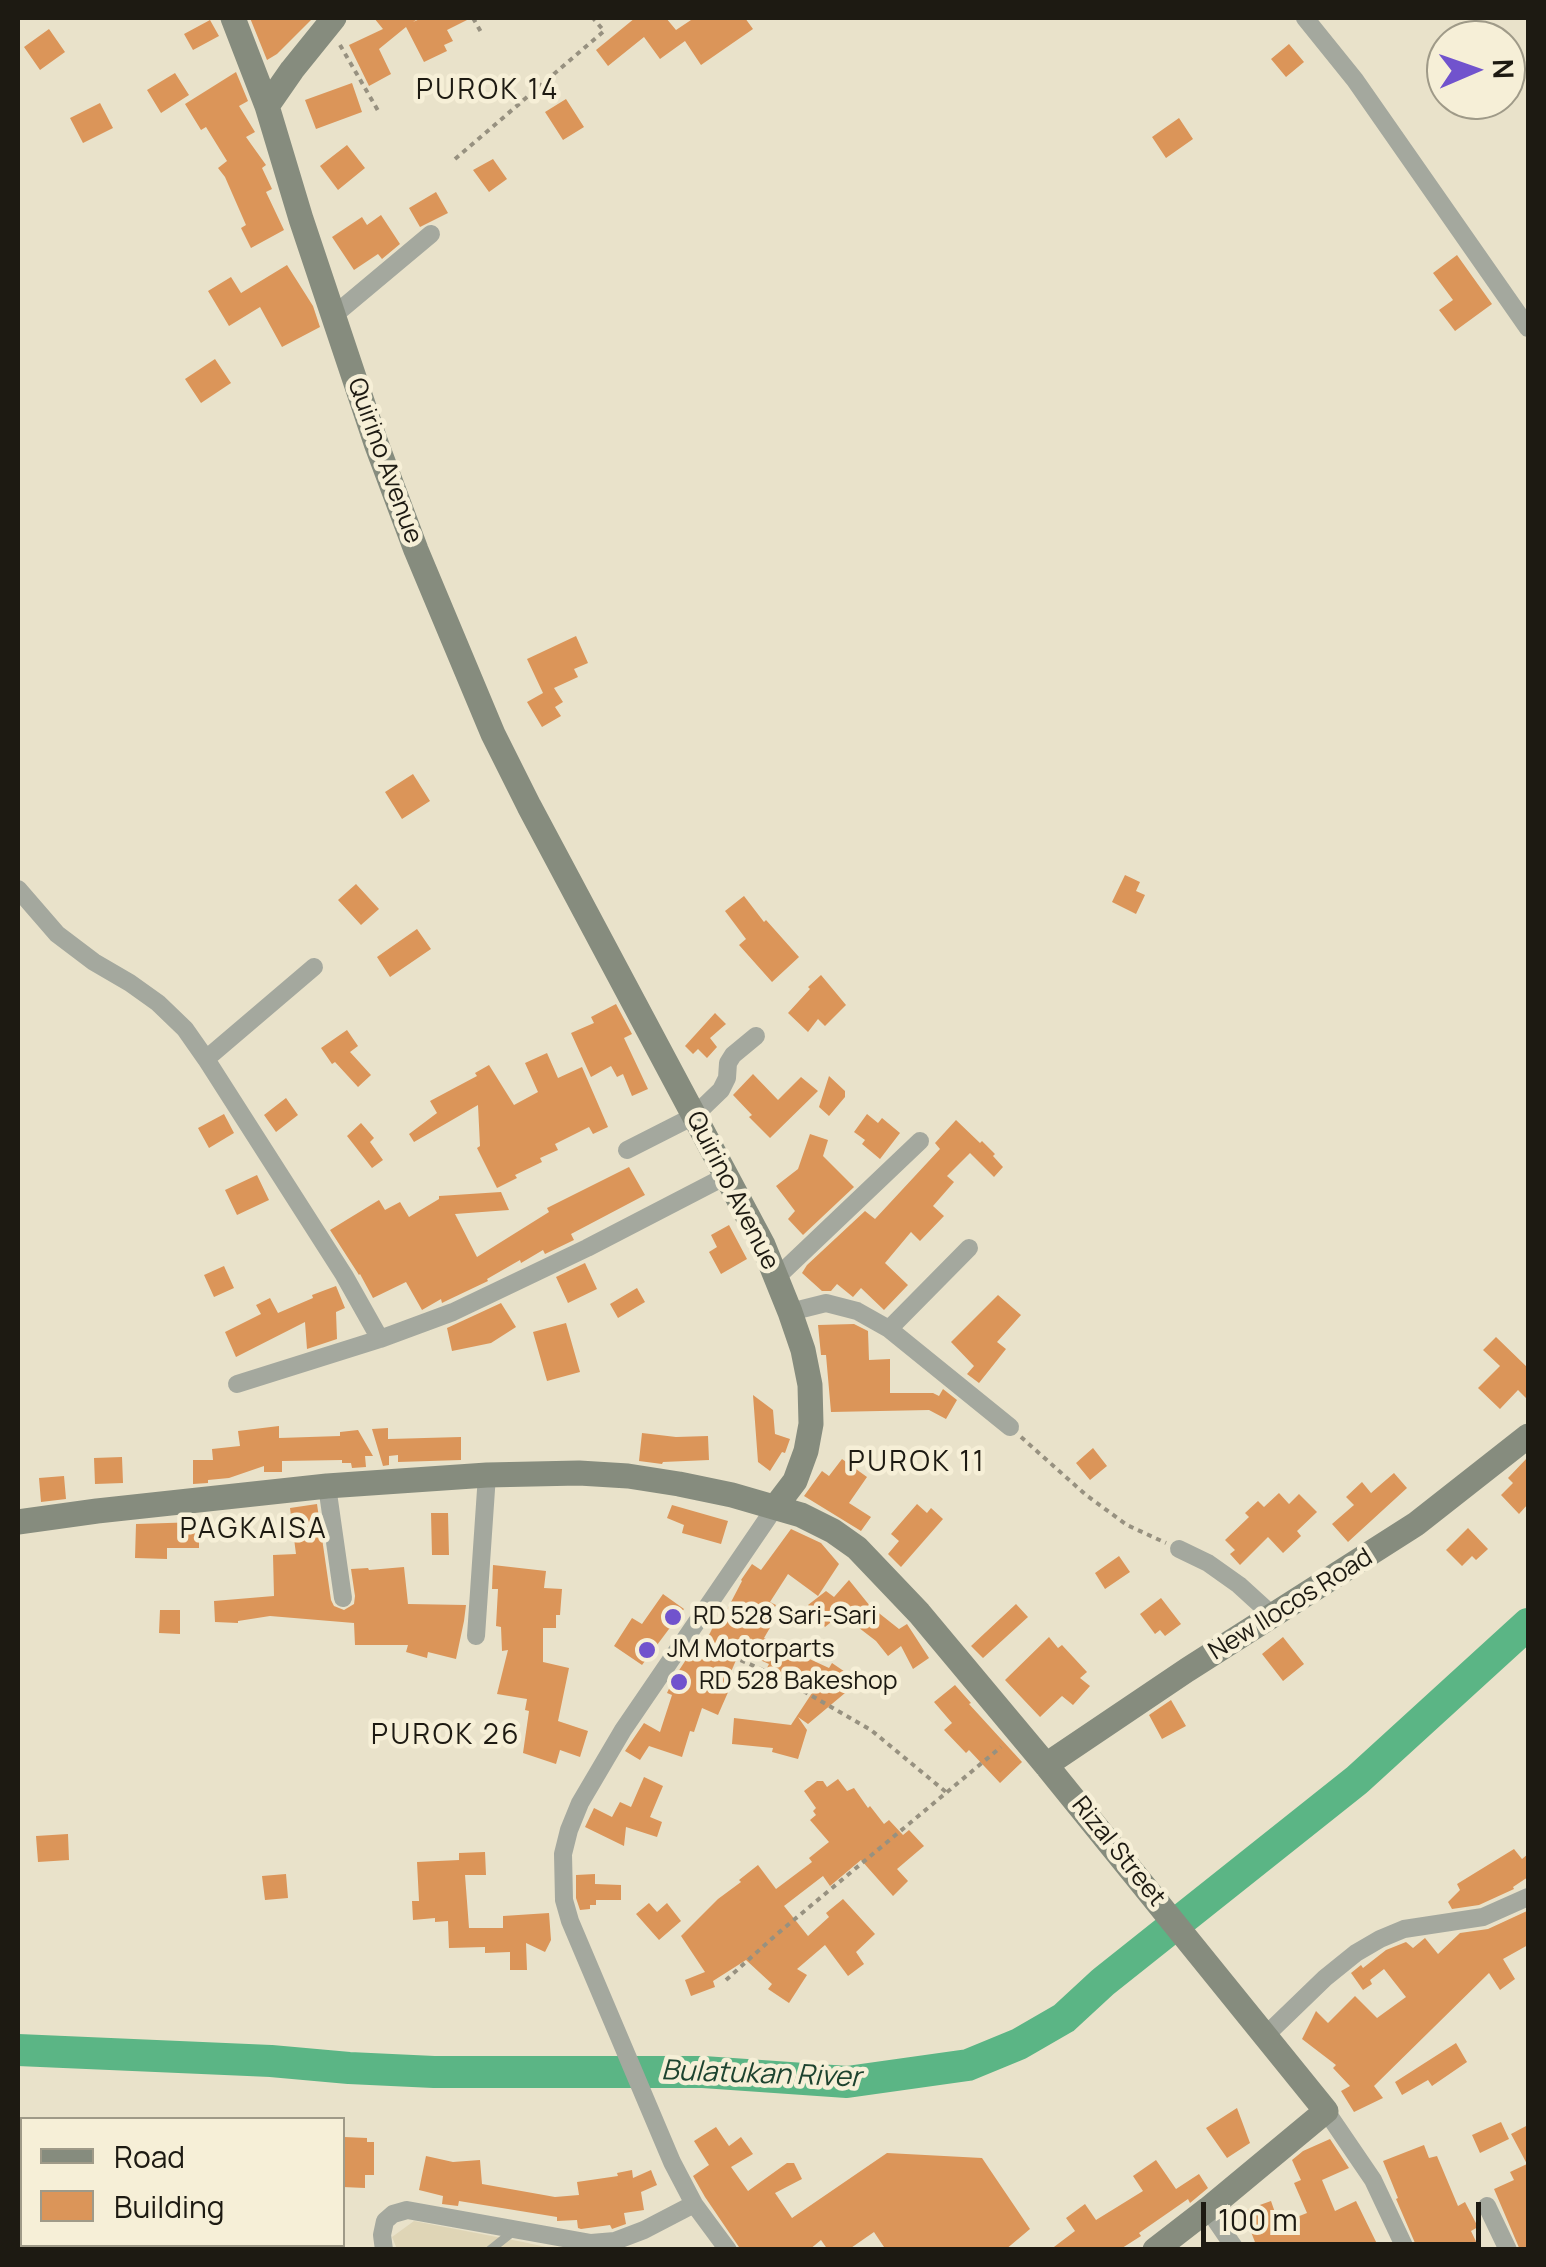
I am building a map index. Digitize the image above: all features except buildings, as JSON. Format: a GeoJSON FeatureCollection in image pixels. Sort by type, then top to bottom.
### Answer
{"type":"FeatureCollection","features":[{"type":"Feature","properties":{"kind":"main road","name":"Quirino Avenue"},"geometry":{"type":"LineString","coordinates":[[233,18],[267,106],[376,443],[493,734],[763,1245],[790,1312],[810,1385],[811,1424],[794,1481],[776,1506]]}},
{"type":"Feature","properties":{"kind":"main road"},"geometry":{"type":"LineString","coordinates":[[267,106],[331,21]]}},
{"type":"Feature","properties":{"kind":"main road","name":"New Ilocos Road"},"geometry":{"type":"LineString","coordinates":[[1046,1765],[1416,1524],[1528,1436]]}},
{"type":"Feature","properties":{"kind":"main road","name":"Rizal Street"},"geometry":{"type":"LineString","coordinates":[[18,1522],[326,1486],[579,1472],[680,1484],[801,1515],[857,1548],[908,1600],[1326,2111]]}},
{"type":"Feature","properties":{"kind":"main road"},"geometry":{"type":"LineString","coordinates":[[1154,2250],[1326,2111]]}},
{"type":"Feature","properties":{"kind":"street"},"geometry":{"type":"LineString","coordinates":[[1306,18],[1528,328]]}},
{"type":"Feature","properties":{"kind":"street"},"geometry":{"type":"LineString","coordinates":[[334,316],[431,234]]}},
{"type":"Feature","properties":{"kind":"street"},"geometry":{"type":"LineString","coordinates":[[18,889],[57,934],[158,1003],[185,1030],[344,1275],[380,1340]]}},
{"type":"Feature","properties":{"kind":"street"},"geometry":{"type":"LineString","coordinates":[[206,1059],[314,967]]}},
{"type":"Feature","properties":{"kind":"street"},"geometry":{"type":"LineString","coordinates":[[628,1150],[694,1116],[722,1090],[728,1063],[756,1036]]}},
{"type":"Feature","properties":{"kind":"street"},"geometry":{"type":"LineString","coordinates":[[776,1277],[920,1141]]}},
{"type":"Feature","properties":{"kind":"street"},"geometry":{"type":"LineString","coordinates":[[236,1384],[380,1340],[453,1312],[726,1176]]}},
{"type":"Feature","properties":{"kind":"street"},"geometry":{"type":"LineString","coordinates":[[889,1329],[969,1248]]}},
{"type":"Feature","properties":{"kind":"street"},"geometry":{"type":"LineString","coordinates":[[790,1312],[826,1302],[858,1311],[889,1329],[1010,1427]]}},
{"type":"Feature","properties":{"kind":"street"},"geometry":{"type":"LineString","coordinates":[[476,1636],[487,1475]]}},
{"type":"Feature","properties":{"kind":"street"},"geometry":{"type":"LineString","coordinates":[[326,1486],[343,1598]]}},
{"type":"Feature","properties":{"kind":"street","name":"Quirino Avenue"},"geometry":{"type":"LineString","coordinates":[[728,2250],[694,2204],[671,2158],[570,1921],[564,1900],[564,1854],[580,1803],[623,1730],[776,1506]]}},
{"type":"Feature","properties":{"kind":"street"},"geometry":{"type":"LineString","coordinates":[[1179,1548],[1208,1563],[1273,1616]]}},
{"type":"Feature","properties":{"kind":"street"},"geometry":{"type":"LineString","coordinates":[[1266,2035],[1325,1978],[1380,1940],[1404,1929],[1484,1917],[1528,1897]]}},
{"type":"Feature","properties":{"kind":"street","name":"Rizal Street"},"geometry":{"type":"LineString","coordinates":[[1326,2111],[1373,2180],[1406,2250]]}},
{"type":"Feature","properties":{"kind":"street"},"geometry":{"type":"LineString","coordinates":[[384,2250],[385,2222],[393,2214],[407,2210],[590,2246],[644,2230],[694,2204]]}},
{"type":"Feature","properties":{"kind":"street"},"geometry":{"type":"LineString","coordinates":[[1487,2206],[1508,2250]]}},
{"type":"Feature","properties":{"kind":"street"},"geometry":{"type":"LineString","coordinates":[[1208,2209],[1236,2250]]}},
{"type":"Feature","properties":{"kind":"lane"},"geometry":{"type":"LineString","coordinates":[[490,2250],[515,2230]]}},
{"type":"Feature","properties":{"kind":"path"},"geometry":{"type":"LineString","coordinates":[[473,18],[481,32]]}},
{"type":"Feature","properties":{"kind":"path"},"geometry":{"type":"LineString","coordinates":[[455,159],[604,31],[594,18]]}},
{"type":"Feature","properties":{"kind":"path"},"geometry":{"type":"LineString","coordinates":[[331,21],[380,114]]}},
{"type":"Feature","properties":{"kind":"path"},"geometry":{"type":"LineString","coordinates":[[1010,1427],[1086,1495],[1127,1525],[1179,1548]]}},
{"type":"Feature","properties":{"kind":"path"},"geometry":{"type":"LineString","coordinates":[[686,1636],[781,1678],[827,1704],[870,1730],[946,1793]]}},
{"type":"Feature","properties":{"kind":"path"},"geometry":{"type":"LineString","coordinates":[[726,1980],[1019,1732]]}},
{"type":"Feature","properties":{"kind":"shaded area"},"geometry":{"type":"Polygon","coordinates":[[[414,2221],[555,2249],[397,2249],[392,2237],[414,2221]]]}},
{"type":"Feature","properties":{"kind":"waterway","name":"Bulatukan River"},"geometry":{"type":"LineString","coordinates":[[18,2050],[434,2072],[703,2072],[847,2082],[968,2065],[1019,2044],[1064,2018],[1103,1982],[1357,1780],[1528,1624]]}},
{"type":"Feature","properties":{"kind":"place","name":"RD 528 Sari-Sari"},"geometry":{"type":"Point","coordinates":[673,1617]}},
{"type":"Feature","properties":{"kind":"place","name":"JM Motorparts"},"geometry":{"type":"Point","coordinates":[647,1650]}},
{"type":"Feature","properties":{"kind":"place","name":"RD 528 Bakeshop"},"geometry":{"type":"Point","coordinates":[679,1682]}},
{"type":"Feature","properties":{"kind":"district","name":"PUROK 14"},"geometry":{"type":"Point","coordinates":[488,91]}},
{"type":"Feature","properties":{"kind":"district","name":"PUROK 11"},"geometry":{"type":"Point","coordinates":[917,1463]}},
{"type":"Feature","properties":{"kind":"district","name":"PAGKAISA"},"geometry":{"type":"Point","coordinates":[254,1530]}},
{"type":"Feature","properties":{"kind":"district","name":"PUROK 26"},"geometry":{"type":"Point","coordinates":[446,1736]}}]}
